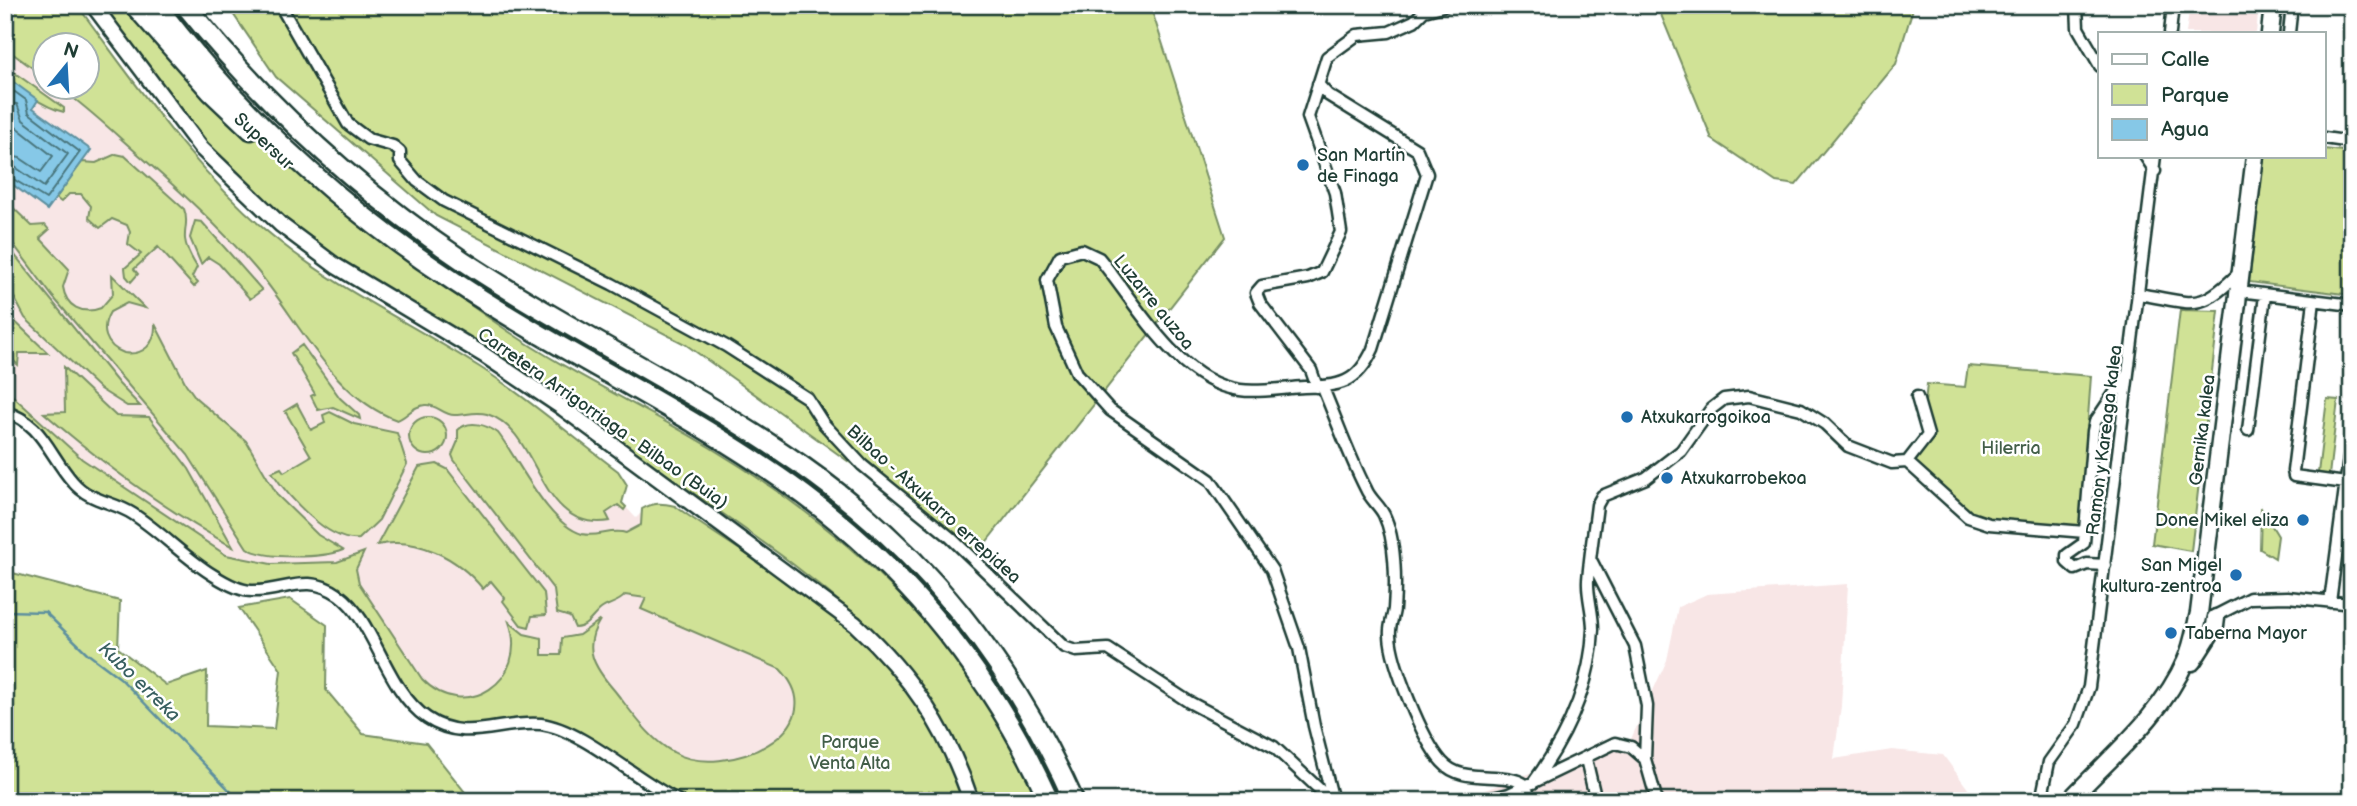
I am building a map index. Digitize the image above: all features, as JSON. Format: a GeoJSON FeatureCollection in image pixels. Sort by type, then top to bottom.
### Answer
{"type":"FeatureCollection","features":[{"type":"Feature","properties":{"kind":"highway","name":"Supersur"},"geometry":{"type":"LineString","coordinates":[[134,5],[211,92],[286,163],[363,223],[414,254]]}},
{"type":"Feature","properties":{"kind":"highway"},"geometry":{"type":"LineString","coordinates":[[156,5],[192,50],[267,129],[333,190],[414,254],[524,326],[753,461],[855,536],[921,602],[962,650],[1024,745],[1049,801]]}},
{"type":"Feature","properties":{"kind":"highway"},"geometry":{"type":"LineString","coordinates":[[185,5],[283,113],[396,212],[524,300],[773,446],[870,519],[938,586],[980,637],[1044,734],[1074,801]]}},
{"type":"Feature","properties":{"kind":"main road"},"geometry":{"type":"LineString","coordinates":[[2270,32],[2273,5]]}},
{"type":"Feature","properties":{"kind":"main road","name":"Gernika kalea"},"geometry":{"type":"LineString","coordinates":[[2200,638],[2199,613],[2255,158]]}},
{"type":"Feature","properties":{"kind":"main road"},"geometry":{"type":"LineString","coordinates":[[2069,801],[2153,712],[2180,672],[2190,665],[2200,638],[2215,626],[2216,618]]}},
{"type":"Feature","properties":{"kind":"street","name":"Carretera Arrigorriaga - Bilbao (Buia)"},"geometry":{"type":"LineString","coordinates":[[93,5],[201,148],[281,225],[336,266],[484,355],[563,408],[855,624],[881,648],[917,690],[957,760],[971,801]]}},
{"type":"Feature","properties":{"kind":"street","name":"Bilbao - Atxukarro errepidea"},"geometry":{"type":"LineString","coordinates":[[280,5],[348,124],[368,139],[393,146],[400,152],[400,161],[417,181],[443,201],[624,290],[726,346],[807,398],[823,423],[862,465],[950,537],[1064,648],[1076,651],[1108,649],[1189,702],[1274,747],[1333,801]]}},
{"type":"Feature","properties":{"kind":"street"},"geometry":{"type":"LineString","coordinates":[[1447,5],[1424,11],[1413,21],[1389,32],[1357,35],[1327,57],[1308,117],[1335,193],[1341,232],[1322,272],[1262,286],[1256,293],[1260,303],[1311,370],[1367,492],[1384,514],[1395,566],[1394,612],[1390,632],[1393,660],[1415,712],[1442,762],[1454,771],[1466,775],[1517,779],[1530,784]]}},
{"type":"Feature","properties":{"kind":"street"},"geometry":{"type":"LineString","coordinates":[[2077,5],[2078,28],[2098,63]]}},
{"type":"Feature","properties":{"kind":"street"},"geometry":{"type":"LineString","coordinates":[[2170,32],[2173,5]]}},
{"type":"Feature","properties":{"kind":"street"},"geometry":{"type":"LineString","coordinates":[[2289,32],[2292,5]]}},
{"type":"Feature","properties":{"kind":"street","name":"Luzarre auzoa"},"geometry":{"type":"LineString","coordinates":[[1318,84],[1328,95],[1357,115],[1417,150],[1427,174],[1365,367],[1351,379],[1334,386],[1240,390],[1206,380],[1181,362],[1099,258],[1082,250],[1060,256],[1046,280],[1056,327],[1077,373],[1110,410],[1210,480],[1272,570],[1299,648],[1314,726],[1333,801]]}},
{"type":"Feature","properties":{"kind":"street"},"geometry":{"type":"LineString","coordinates":[[2326,138],[2352,142]]}},
{"type":"Feature","properties":{"kind":"street"},"geometry":{"type":"LineString","coordinates":[[2146,158],[2155,171]]}},
{"type":"Feature","properties":{"kind":"street","name":"Ramon y Kareaga kalea"},"geometry":{"type":"LineString","coordinates":[[2041,801],[2049,762],[2076,724],[2085,705],[2155,158]]}},
{"type":"Feature","properties":{"kind":"street"},"geometry":{"type":"LineString","coordinates":[[2138,294],[2198,303],[2210,300],[2241,271]]}},
{"type":"Feature","properties":{"kind":"street"},"geometry":{"type":"LineString","coordinates":[[2239,291],[2352,305]]}},
{"type":"Feature","properties":{"kind":"street"},"geometry":{"type":"LineString","coordinates":[[2248,430],[2265,295]]}},
{"type":"Feature","properties":{"kind":"street"},"geometry":{"type":"LineString","coordinates":[[2314,301],[2293,471],[2294,476],[2346,483]]}},
{"type":"Feature","properties":{"kind":"street"},"geometry":{"type":"LineString","coordinates":[[2105,565],[2087,564],[2075,569],[2067,562],[2071,550],[2084,543],[2095,422],[2128,373]]}},
{"type":"Feature","properties":{"kind":"street"},"geometry":{"type":"LineString","coordinates":[[1530,801],[1530,784],[1559,746],[1572,720],[1587,667],[1593,628],[1588,588],[1597,505],[1602,496],[1646,478],[1681,451],[1711,409],[1724,399],[1749,396],[1774,400],[1801,409],[1825,424],[1849,446],[1892,463],[1906,463],[1968,517],[1989,524],[2085,532]]}},
{"type":"Feature","properties":{"kind":"street"},"geometry":{"type":"LineString","coordinates":[[1906,463],[1928,435],[1917,397]]}},
{"type":"Feature","properties":{"kind":"street"},"geometry":{"type":"LineString","coordinates":[[5,412],[30,422],[56,461],[84,492],[131,512],[223,581],[251,592],[295,583],[310,584],[338,594],[351,607],[406,700],[429,720],[461,732],[530,724],[554,727],[680,801]]}},
{"type":"Feature","properties":{"kind":"street"},"geometry":{"type":"LineString","coordinates":[[2330,602],[2352,435]]}},
{"type":"Feature","properties":{"kind":"street"},"geometry":{"type":"LineString","coordinates":[[1592,562],[1635,646],[1647,706],[1645,759],[1657,801]]}},
{"type":"Feature","properties":{"kind":"street"},"geometry":{"type":"LineString","coordinates":[[2199,613],[2216,618],[2250,597],[2352,604]]}},
{"type":"Feature","properties":{"kind":"street"},"geometry":{"type":"LineString","coordinates":[[1481,801],[1530,784],[1615,743],[1632,747],[1645,759]]}},
{"type":"Feature","properties":{"kind":"street"},"geometry":{"type":"LineString","coordinates":[[1586,759],[1596,801]]}},
{"type":"Feature","properties":{"kind":"shaded area"},"geometry":{"type":"Polygon","coordinates":[[[5,5],[77,5],[98,32],[32,32],[32,102],[102,102],[102,38],[188,151],[219,186],[279,242],[370,304],[512,389],[618,471],[627,485],[622,503],[636,518],[649,505],[658,503],[675,506],[809,597],[898,676],[679,801],[554,727],[461,732],[351,607],[322,587],[262,591],[30,423],[5,412],[5,5]]]}},
{"type":"Feature","properties":{"kind":"shaded area"},"geometry":{"type":"Polygon","coordinates":[[[2190,5],[2259,5],[2256,32],[2186,32],[2190,5]]]}},
{"type":"Feature","properties":{"kind":"shaded area"},"geometry":{"type":"Polygon","coordinates":[[[1848,584],[1841,706],[1834,759],[1892,750],[1943,755],[1977,801],[1456,801],[1567,759],[1606,739],[1631,739],[1667,660],[1678,607],[1707,594],[1848,584]]]}},
{"type":"Feature","properties":{"kind":"green space"},"geometry":{"type":"Polygon","coordinates":[[[5,5],[77,5],[97,32],[32,32],[32,68],[5,48],[5,5]]]}},
{"type":"Feature","properties":{"kind":"green space"},"geometry":{"type":"Polygon","coordinates":[[[99,5],[143,5],[254,135],[381,240],[530,345],[686,433],[762,481],[812,517],[859,556],[944,644],[981,693],[1012,746],[1038,801],[977,801],[958,748],[930,701],[897,658],[816,582],[623,443],[441,323],[343,265],[288,225],[235,175],[187,121],[99,5]]]}},
{"type":"Feature","properties":{"kind":"green space"},"geometry":{"type":"Polygon","coordinates":[[[227,5],[1150,5],[1225,237],[977,554],[685,344],[436,216],[276,77],[227,5]]]}},
{"type":"Feature","properties":{"kind":"green space"},"geometry":{"type":"Polygon","coordinates":[[[1657,5],[1914,5],[1896,64],[1796,185],[1776,182],[1712,139],[1657,5]]]}},
{"type":"Feature","properties":{"kind":"green space"},"geometry":{"type":"Polygon","coordinates":[[[102,39],[171,130],[250,217],[327,276],[496,378],[618,471],[627,485],[622,503],[626,507],[624,510],[618,505],[606,513],[610,521],[586,521],[568,512],[553,497],[519,439],[505,424],[487,414],[451,415],[425,405],[397,420],[374,409],[353,394],[318,354],[255,268],[227,237],[78,102],[102,102],[102,39]]]}},
{"type":"Feature","properties":{"kind":"green space"},"geometry":{"type":"Polygon","coordinates":[[[5,66],[32,85],[32,97],[25,92],[5,74],[5,66]]]}},
{"type":"Feature","properties":{"kind":"green space"},"geometry":{"type":"Polygon","coordinates":[[[40,102],[56,102],[64,108],[64,112],[40,102]]]}},
{"type":"Feature","properties":{"kind":"green space"},"geometry":{"type":"Polygon","coordinates":[[[2326,149],[2352,152],[2352,295],[2249,282],[2264,158],[2326,158],[2326,149]]]}},
{"type":"Feature","properties":{"kind":"green space"},"geometry":{"type":"Polygon","coordinates":[[[116,154],[125,156],[184,209],[186,243],[197,267],[192,277],[198,283],[194,287],[158,247],[134,269],[138,274],[131,282],[126,276],[125,268],[141,254],[128,244],[130,232],[127,225],[112,219],[100,228],[89,218],[91,206],[81,194],[69,194],[61,202],[56,198],[82,162],[96,163],[116,154]]]}},
{"type":"Feature","properties":{"kind":"green space"},"geometry":{"type":"Polygon","coordinates":[[[5,200],[32,226],[45,225],[49,230],[40,238],[69,269],[63,287],[68,300],[76,308],[101,308],[113,294],[112,275],[145,308],[127,303],[110,312],[105,331],[112,346],[124,353],[137,353],[151,343],[155,324],[196,398],[246,441],[278,496],[318,535],[343,550],[323,555],[280,556],[247,548],[188,455],[53,297],[5,233],[5,200]]]}},
{"type":"Feature","properties":{"kind":"green space"},"geometry":{"type":"Polygon","coordinates":[[[195,221],[202,222],[262,290],[250,299],[219,264],[208,257],[201,264],[190,238],[195,221]]]}},
{"type":"Feature","properties":{"kind":"green space"},"geometry":{"type":"Polygon","coordinates":[[[5,243],[119,384],[140,406],[127,406],[100,389],[25,318],[5,280],[5,243]]]}},
{"type":"Feature","properties":{"kind":"green space"},"geometry":{"type":"Polygon","coordinates":[[[2180,310],[2219,311],[2191,551],[2152,544],[2180,310]]]}},
{"type":"Feature","properties":{"kind":"green space"},"geometry":{"type":"Polygon","coordinates":[[[5,312],[48,353],[19,353],[18,365],[5,353],[5,312]]]}},
{"type":"Feature","properties":{"kind":"green space"},"geometry":{"type":"Polygon","coordinates":[[[302,345],[340,398],[360,419],[333,407],[318,410],[311,396],[315,394],[291,353],[302,345]]]}},
{"type":"Feature","properties":{"kind":"green space","name":"Hilerria"},"geometry":{"type":"Polygon","coordinates":[[[1968,366],[2091,376],[2080,528],[1995,522],[1965,511],[1909,463],[1931,438],[1924,412],[1927,384],[1965,387],[1968,366]]]}},
{"type":"Feature","properties":{"kind":"green space"},"geometry":{"type":"Polygon","coordinates":[[[64,367],[116,416],[149,417],[189,469],[233,547],[183,518],[135,485],[44,413],[65,412],[64,367]]]}},
{"type":"Feature","properties":{"kind":"green space","name":"Parque Venta Alta"},"geometry":{"type":"Polygon","coordinates":[[[5,389],[82,459],[226,555],[271,564],[337,562],[364,552],[356,569],[359,583],[422,679],[439,692],[457,697],[474,696],[489,689],[502,677],[510,662],[513,643],[509,622],[524,634],[542,638],[542,655],[561,655],[562,638],[579,635],[600,620],[591,648],[596,665],[656,740],[673,752],[695,760],[720,760],[745,755],[768,745],[786,730],[795,712],[794,691],[780,669],[641,609],[646,598],[625,595],[601,609],[583,626],[575,628],[570,617],[557,613],[554,590],[454,460],[452,455],[458,441],[458,430],[467,425],[478,424],[498,433],[546,505],[570,528],[582,534],[626,533],[641,525],[642,509],[658,504],[675,506],[804,593],[866,641],[893,669],[931,723],[964,801],[680,801],[554,727],[461,732],[414,708],[351,607],[322,587],[262,591],[223,581],[131,512],[91,497],[30,422],[5,412],[5,389]]]}},
{"type":"Feature","properties":{"kind":"green space"},"geometry":{"type":"Polygon","coordinates":[[[2327,399],[2338,400],[2329,475],[2318,473],[2327,399]]]}},
{"type":"Feature","properties":{"kind":"green space"},"geometry":{"type":"Polygon","coordinates":[[[297,404],[311,430],[325,423],[323,415],[330,412],[354,424],[397,433],[407,464],[379,520],[359,539],[334,533],[309,516],[272,472],[281,468],[284,472],[311,456],[285,411],[297,404]]]}},
{"type":"Feature","properties":{"kind":"green space"},"geometry":{"type":"Polygon","coordinates":[[[428,417],[442,422],[447,436],[442,450],[428,455],[414,450],[409,436],[414,422],[428,417]]]}},
{"type":"Feature","properties":{"kind":"green space"},"geometry":{"type":"Polygon","coordinates":[[[437,464],[447,469],[544,593],[546,615],[532,616],[529,627],[521,625],[491,581],[483,589],[449,559],[422,547],[392,543],[377,545],[419,467],[437,464]]]}},
{"type":"Feature","properties":{"kind":"green space"},"geometry":{"type":"Polygon","coordinates":[[[2261,508],[2278,536],[2275,558],[2260,549],[2261,508]]]}},
{"type":"Feature","properties":{"kind":"green space"},"geometry":{"type":"Polygon","coordinates":[[[5,571],[120,601],[118,648],[166,685],[207,671],[206,726],[274,729],[281,670],[239,608],[290,599],[327,625],[326,690],[363,734],[426,743],[472,801],[5,801],[5,571]]]}},
{"type":"Feature","properties":{"kind":"water"},"geometry":{"type":"Polygon","coordinates":[[[12,81],[32,96],[32,102],[37,102],[33,108],[91,150],[47,210],[5,179],[5,87],[12,81]]]}},
{"type":"Feature","properties":{"kind":"waterway","name":"Kubo erreka"},"geometry":{"type":"LineString","coordinates":[[5,611],[45,612],[88,654],[120,678],[240,801]]}},
{"type":"Feature","properties":{"kind":"place","name":"San Martín de Finaga"},"geometry":{"type":"Point","coordinates":[1303,165]}},
{"type":"Feature","properties":{"kind":"place","name":"Atxukarrogoikoa"},"geometry":{"type":"Point","coordinates":[1627,417]}},
{"type":"Feature","properties":{"kind":"place","name":"Atxukarrobekoa"},"geometry":{"type":"Point","coordinates":[1667,478]}},
{"type":"Feature","properties":{"kind":"place","name":"Done Mikel eliza"},"geometry":{"type":"Point","coordinates":[2303,520]}},
{"type":"Feature","properties":{"kind":"place","name":"San Migel kultura-zentroa"},"geometry":{"type":"Point","coordinates":[2236,575]}},
{"type":"Feature","properties":{"kind":"place","name":"Taberna Mayor"},"geometry":{"type":"Point","coordinates":[2171,633]}}]}
